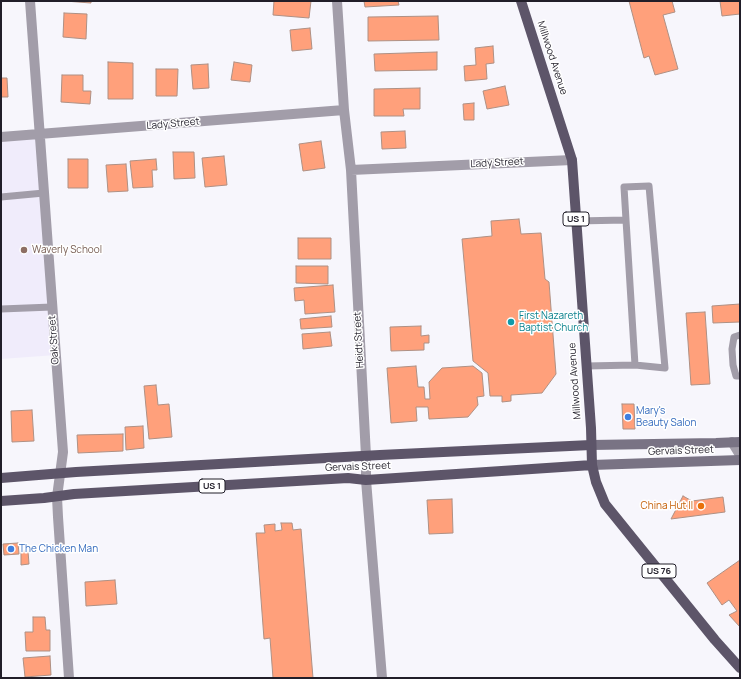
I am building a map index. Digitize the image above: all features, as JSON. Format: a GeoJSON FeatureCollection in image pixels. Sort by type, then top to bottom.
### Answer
{"type":"FeatureCollection","features":[{"type":"Feature","properties":{"kind":"main road","name":"Millwood Avenue"},"geometry":{"type":"LineString","coordinates":[[521,1],[572,160],[592,465],[596,482],[605,504],[715,640],[740,668]]}},
{"type":"Feature","properties":{"kind":"main road","name":"Gervais Street"},"geometry":{"type":"LineString","coordinates":[[1,478],[591,444],[716,444],[736,442]]}},
{"type":"Feature","properties":{"kind":"main road","name":"Gervais Street"},"geometry":{"type":"LineString","coordinates":[[1,501],[74,494],[340,478],[366,480],[592,465],[740,460]]}},
{"type":"Feature","properties":{"kind":"street","name":"Oak Street"},"geometry":{"type":"LineString","coordinates":[[30,1],[63,452],[57,496],[69,678]]}},
{"type":"Feature","properties":{"kind":"street","name":"Heidt Street"},"geometry":{"type":"LineString","coordinates":[[337,1],[344,110],[351,170],[366,480],[382,678]]}},
{"type":"Feature","properties":{"kind":"street","name":"Lady Street"},"geometry":{"type":"LineString","coordinates":[[1,137],[344,110]]}},
{"type":"Feature","properties":{"kind":"street","name":"Lady Street"},"geometry":{"type":"LineString","coordinates":[[351,170],[572,160]]}},
{"type":"Feature","properties":{"kind":"street"},"geometry":{"type":"LineString","coordinates":[[736,442],[740,455]]}},
{"type":"Feature","properties":{"kind":"lane"},"geometry":{"type":"LineString","coordinates":[[586,366],[635,365],[665,368],[649,186],[624,187],[635,365]]}},
{"type":"Feature","properties":{"kind":"lane"},"geometry":{"type":"LineString","coordinates":[[3,197],[44,193]]}},
{"type":"Feature","properties":{"kind":"lane"},"geometry":{"type":"LineString","coordinates":[[576,221],[626,220]]}},
{"type":"Feature","properties":{"kind":"lane"},"geometry":{"type":"LineString","coordinates":[[1,310],[52,307]]}},
{"type":"Feature","properties":{"kind":"lane"},"geometry":{"type":"LineString","coordinates":[[740,335],[734,338],[732,349],[733,365],[736,376],[740,376]]}},
{"type":"Feature","properties":{"kind":"shaded area","name":"Waverly School"},"geometry":{"type":"Polygon","coordinates":[[[39,135],[56,355],[1,359],[1,137],[39,135]]]}},
{"type":"Feature","properties":{"kind":"building"},"geometry":{"type":"Polygon","coordinates":[[[65,1],[91,1],[91,3],[65,1]]]}},
{"type":"Feature","properties":{"kind":"building"},"geometry":{"type":"Polygon","coordinates":[[[274,1],[311,1],[309,18],[273,15],[274,1]]]}},
{"type":"Feature","properties":{"kind":"building"},"geometry":{"type":"Polygon","coordinates":[[[364,1],[398,1],[399,5],[365,7],[364,1]]]}},
{"type":"Feature","properties":{"kind":"building"},"geometry":{"type":"Polygon","coordinates":[[[629,1],[672,1],[675,12],[663,15],[678,69],[655,75],[649,56],[644,58],[629,1]]]}},
{"type":"Feature","properties":{"kind":"building"},"geometry":{"type":"Polygon","coordinates":[[[720,1],[740,1],[740,14],[722,16],[720,1]]]}},
{"type":"Feature","properties":{"kind":"building"},"geometry":{"type":"Polygon","coordinates":[[[64,13],[87,14],[86,39],[63,37],[64,13]]]}},
{"type":"Feature","properties":{"kind":"building"},"geometry":{"type":"Polygon","coordinates":[[[438,16],[439,40],[368,41],[368,17],[438,16]]]}},
{"type":"Feature","properties":{"kind":"building"},"geometry":{"type":"Polygon","coordinates":[[[310,28],[312,49],[292,51],[290,30],[310,28]]]}},
{"type":"Feature","properties":{"kind":"building"},"geometry":{"type":"Polygon","coordinates":[[[493,46],[494,63],[486,64],[487,79],[465,81],[464,66],[476,65],[475,48],[493,46]]]}},
{"type":"Feature","properties":{"kind":"building"},"geometry":{"type":"Polygon","coordinates":[[[437,52],[437,70],[375,71],[374,54],[437,52]]]}},
{"type":"Feature","properties":{"kind":"building"},"geometry":{"type":"Polygon","coordinates":[[[108,62],[133,63],[133,99],[108,99],[108,62]]]}},
{"type":"Feature","properties":{"kind":"building"},"geometry":{"type":"Polygon","coordinates":[[[234,62],[252,65],[250,82],[231,80],[234,62]]]}},
{"type":"Feature","properties":{"kind":"building"},"geometry":{"type":"Polygon","coordinates":[[[208,64],[209,88],[193,89],[191,65],[208,64]]]}},
{"type":"Feature","properties":{"kind":"building"},"geometry":{"type":"Polygon","coordinates":[[[156,69],[178,69],[177,96],[156,96],[156,69]]]}},
{"type":"Feature","properties":{"kind":"building"},"geometry":{"type":"Polygon","coordinates":[[[62,75],[83,75],[83,91],[91,91],[90,104],[61,102],[62,75]]]}},
{"type":"Feature","properties":{"kind":"building"},"geometry":{"type":"Polygon","coordinates":[[[1,78],[7,78],[8,97],[1,97],[1,78]]]}},
{"type":"Feature","properties":{"kind":"building"},"geometry":{"type":"Polygon","coordinates":[[[505,86],[509,105],[487,109],[483,91],[505,86]]]}},
{"type":"Feature","properties":{"kind":"building"},"geometry":{"type":"Polygon","coordinates":[[[420,88],[420,109],[403,109],[404,116],[374,116],[374,89],[420,88]]]}},
{"type":"Feature","properties":{"kind":"building"},"geometry":{"type":"Polygon","coordinates":[[[474,103],[474,120],[464,120],[463,104],[474,103]]]}},
{"type":"Feature","properties":{"kind":"building"},"geometry":{"type":"Polygon","coordinates":[[[405,131],[406,148],[382,149],[381,132],[405,131]]]}},
{"type":"Feature","properties":{"kind":"building"},"geometry":{"type":"Polygon","coordinates":[[[321,141],[325,168],[303,171],[299,144],[321,141]]]}},
{"type":"Feature","properties":{"kind":"building"},"geometry":{"type":"Polygon","coordinates":[[[173,152],[194,152],[195,178],[174,179],[173,152]]]}},
{"type":"Feature","properties":{"kind":"building"},"geometry":{"type":"Polygon","coordinates":[[[224,156],[227,185],[205,187],[202,158],[224,156]]]}},
{"type":"Feature","properties":{"kind":"building"},"geometry":{"type":"Polygon","coordinates":[[[68,159],[88,159],[88,188],[68,188],[68,159]]]}},
{"type":"Feature","properties":{"kind":"building"},"geometry":{"type":"Polygon","coordinates":[[[156,159],[157,170],[152,170],[153,187],[133,188],[130,161],[156,159]]]}},
{"type":"Feature","properties":{"kind":"building"},"geometry":{"type":"Polygon","coordinates":[[[126,164],[128,191],[108,192],[106,165],[126,164]]]}},
{"type":"Feature","properties":{"kind":"building","name":"First Nazareth Baptist Church"},"geometry":{"type":"Polygon","coordinates":[[[519,219],[521,234],[541,233],[545,279],[549,282],[556,374],[542,393],[511,395],[511,401],[502,402],[502,396],[490,396],[488,373],[473,361],[462,239],[492,236],[491,221],[519,219]]]}},
{"type":"Feature","properties":{"kind":"building"},"geometry":{"type":"Polygon","coordinates":[[[298,238],[331,238],[331,259],[298,259],[298,238]]]}},
{"type":"Feature","properties":{"kind":"building"},"geometry":{"type":"Polygon","coordinates":[[[296,266],[328,266],[328,284],[296,283],[296,266]]]}},
{"type":"Feature","properties":{"kind":"building"},"geometry":{"type":"Polygon","coordinates":[[[333,285],[335,312],[305,314],[304,300],[295,301],[294,288],[333,285]]]}},
{"type":"Feature","properties":{"kind":"building"},"geometry":{"type":"Polygon","coordinates":[[[740,304],[740,322],[713,323],[712,306],[740,304]]]}},
{"type":"Feature","properties":{"kind":"building"},"geometry":{"type":"Polygon","coordinates":[[[705,312],[710,384],[691,385],[686,313],[705,312]]]}},
{"type":"Feature","properties":{"kind":"building"},"geometry":{"type":"Polygon","coordinates":[[[331,316],[332,327],[301,329],[300,319],[331,316]]]}},
{"type":"Feature","properties":{"kind":"building"},"geometry":{"type":"Polygon","coordinates":[[[421,326],[421,336],[429,335],[429,343],[424,343],[424,350],[391,351],[390,327],[421,326]]]}},
{"type":"Feature","properties":{"kind":"building"},"geometry":{"type":"Polygon","coordinates":[[[330,332],[332,346],[303,349],[302,334],[330,332]]]}},
{"type":"Feature","properties":{"kind":"building"},"geometry":{"type":"Polygon","coordinates":[[[416,366],[418,387],[424,387],[425,399],[430,399],[429,382],[442,368],[473,366],[482,373],[484,396],[477,397],[478,405],[468,417],[429,419],[428,407],[416,407],[417,421],[391,423],[387,368],[416,366]]]}},
{"type":"Feature","properties":{"kind":"building"},"geometry":{"type":"Polygon","coordinates":[[[156,385],[158,405],[169,404],[172,437],[149,439],[144,386],[156,385]]]}},
{"type":"Feature","properties":{"kind":"building","name":"Mary's Beauty Salon"},"geometry":{"type":"Polygon","coordinates":[[[622,404],[634,404],[635,429],[623,429],[622,404]]]}},
{"type":"Feature","properties":{"kind":"building"},"geometry":{"type":"Polygon","coordinates":[[[32,410],[34,441],[12,442],[11,411],[32,410]]]}},
{"type":"Feature","properties":{"kind":"building"},"geometry":{"type":"Polygon","coordinates":[[[143,426],[144,448],[126,450],[125,427],[143,426]]]}},
{"type":"Feature","properties":{"kind":"building"},"geometry":{"type":"Polygon","coordinates":[[[123,434],[123,451],[78,453],[77,435],[123,434]]]}},
{"type":"Feature","properties":{"kind":"building","name":"China Hut II"},"geometry":{"type":"Polygon","coordinates":[[[683,496],[692,501],[723,497],[725,512],[671,519],[683,496]]]}},
{"type":"Feature","properties":{"kind":"building"},"geometry":{"type":"Polygon","coordinates":[[[452,499],[453,533],[429,534],[427,500],[452,499]]]}},
{"type":"Feature","properties":{"kind":"building"},"geometry":{"type":"Polygon","coordinates":[[[281,523],[292,523],[293,530],[301,529],[313,678],[273,678],[270,638],[264,639],[256,533],[265,533],[264,525],[275,524],[275,531],[282,530],[281,523]]]}},
{"type":"Feature","properties":{"kind":"building","name":"The Chicken Man"},"geometry":{"type":"Polygon","coordinates":[[[18,543],[19,554],[4,555],[3,544],[18,543]]]}},
{"type":"Feature","properties":{"kind":"building"},"geometry":{"type":"Polygon","coordinates":[[[21,551],[28,551],[29,564],[21,565],[21,551]]]}},
{"type":"Feature","properties":{"kind":"building"},"geometry":{"type":"Polygon","coordinates":[[[740,560],[740,627],[729,615],[737,611],[729,600],[722,605],[707,583],[740,560]]]}},
{"type":"Feature","properties":{"kind":"building"},"geometry":{"type":"Polygon","coordinates":[[[115,580],[117,604],[86,606],[85,582],[115,580]]]}},
{"type":"Feature","properties":{"kind":"building"},"geometry":{"type":"Polygon","coordinates":[[[33,617],[45,617],[46,630],[50,630],[50,651],[26,651],[25,632],[33,632],[33,617]]]}},
{"type":"Feature","properties":{"kind":"building"},"geometry":{"type":"Polygon","coordinates":[[[50,656],[51,675],[25,677],[23,658],[50,656]]]}},
{"type":"Feature","properties":{"kind":"place","name":"Waverly School"},"geometry":{"type":"Point","coordinates":[24,250]}},
{"type":"Feature","properties":{"kind":"place","name":"First Nazareth Baptist Church"},"geometry":{"type":"Point","coordinates":[511,322]}},
{"type":"Feature","properties":{"kind":"place","name":"Mary's Beauty Salon"},"geometry":{"type":"Point","coordinates":[628,417]}},
{"type":"Feature","properties":{"kind":"place","name":"China Hut II"},"geometry":{"type":"Point","coordinates":[701,506]}},
{"type":"Feature","properties":{"kind":"place","name":"The Chicken Man"},"geometry":{"type":"Point","coordinates":[11,549]}}]}
